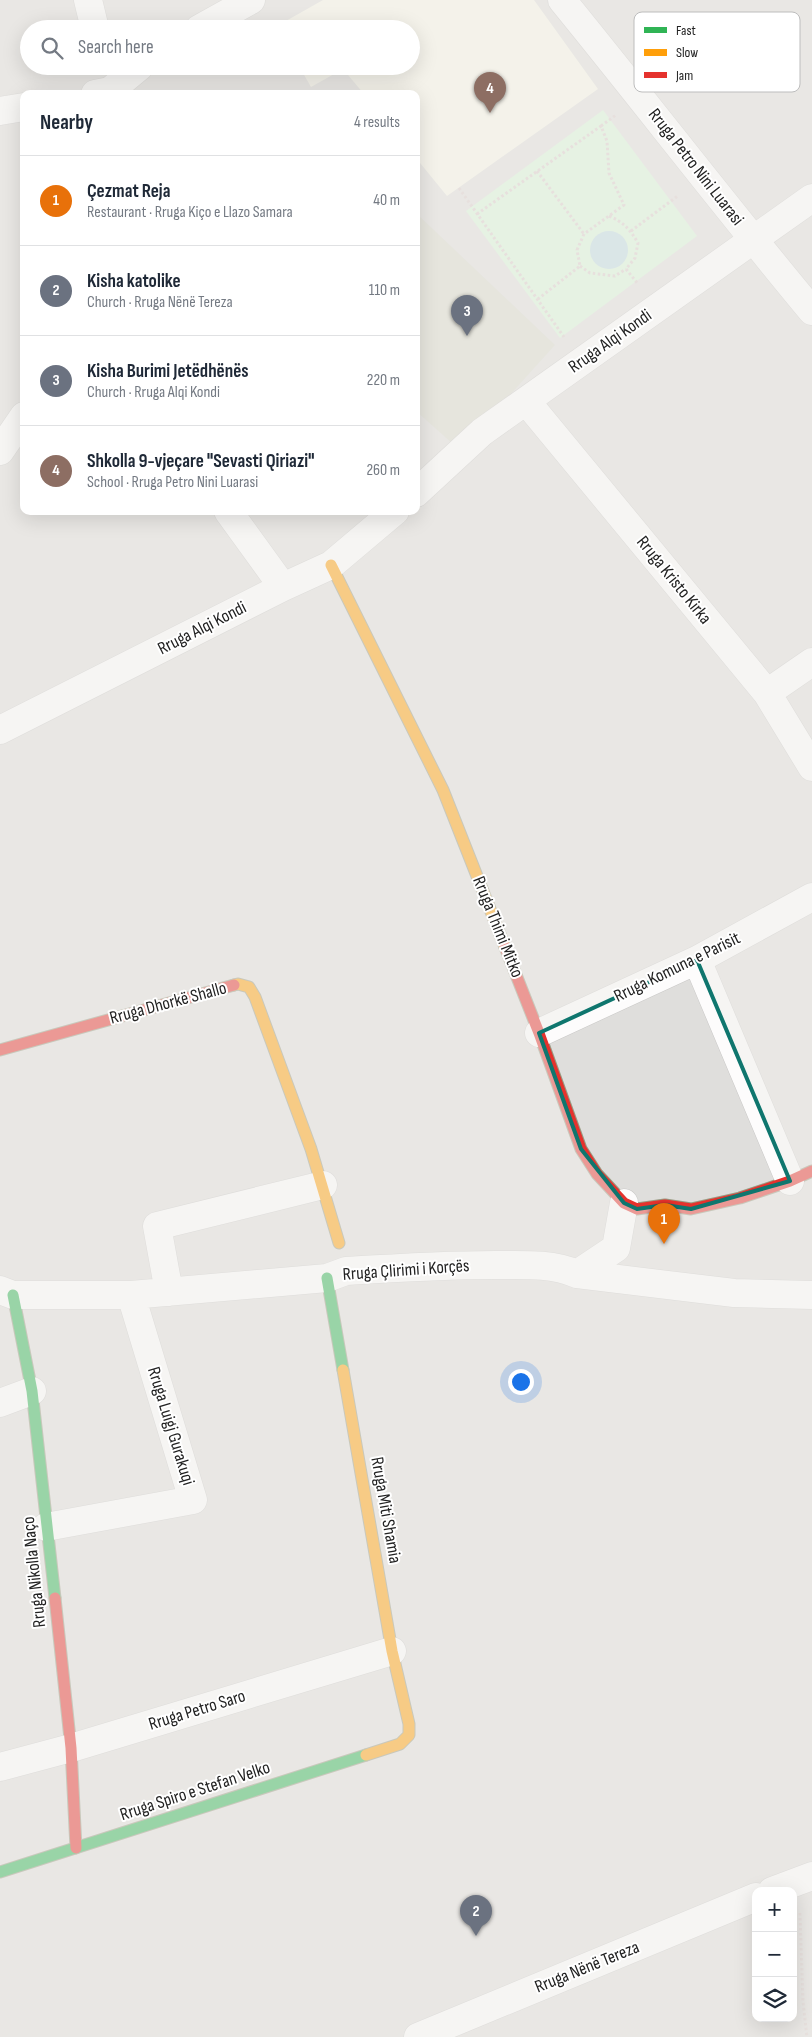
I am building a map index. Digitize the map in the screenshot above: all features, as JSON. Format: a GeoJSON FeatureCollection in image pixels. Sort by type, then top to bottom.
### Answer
{"type":"FeatureCollection","features":[{"type":"Feature","properties":{"kind":"street"},"geometry":{"type":"LineString","coordinates":[[88,0],[93,20]]}},
{"type":"Feature","properties":{"kind":"street"},"geometry":{"type":"LineString","coordinates":[[215,20],[251,0]]}},
{"type":"Feature","properties":{"kind":"street","name":"Rruga Petro Nini Luarasi"},"geometry":{"type":"LineString","coordinates":[[562,0],[634,88]]}},
{"type":"Feature","properties":{"kind":"street"},"geometry":{"type":"LineString","coordinates":[[105,86],[124,75]]}},
{"type":"Feature","properties":{"kind":"street","name":"Rruga Petro Nini Luarasi"},"geometry":{"type":"LineString","coordinates":[[637,92],[752,240],[812,311]]}},
{"type":"Feature","properties":{"kind":"street"},"geometry":{"type":"LineString","coordinates":[[0,111],[20,108]]}},
{"type":"Feature","properties":{"kind":"street","name":"Rruga Alqi Kondi"},"geometry":{"type":"LineString","coordinates":[[420,489],[482,432],[812,198]]}},
{"type":"Feature","properties":{"kind":"street","name":"Rruga Kristo Kirka"},"geometry":{"type":"LineString","coordinates":[[526,401],[768,694],[812,768]]}},
{"type":"Feature","properties":{"kind":"street"},"geometry":{"type":"LineString","coordinates":[[0,451],[20,422]]}},
{"type":"Feature","properties":{"kind":"street"},"geometry":{"type":"LineString","coordinates":[[231,515],[283,587]]}},
{"type":"Feature","properties":{"kind":"street","name":"Rruga Alqi Kondi"},"geometry":{"type":"LineString","coordinates":[[0,730],[283,587],[331,565],[390,515]]}},
{"type":"Feature","properties":{"kind":"street","name":"Rruga Thimi Mitko"},"geometry":{"type":"LineString","coordinates":[[331,565],[443,790],[539,1033],[581,1149],[597,1174],[624,1203]]}},
{"type":"Feature","properties":{"kind":"street"},"geometry":{"type":"LineString","coordinates":[[768,694],[812,662]]}},
{"type":"Feature","properties":{"kind":"street","name":"Rruga Komuna e Parisit"},"geometry":{"type":"LineString","coordinates":[[539,1033],[696,960],[812,897]]}},
{"type":"Feature","properties":{"kind":"street"},"geometry":{"type":"LineString","coordinates":[[578,1274],[616,1248],[624,1203],[636,1209],[664,1205],[691,1208],[740,1198],[801,1176],[696,960]]}},
{"type":"Feature","properties":{"kind":"street","name":"Rruga Dhorkë Shallo"},"geometry":{"type":"LineString","coordinates":[[0,1050],[238,984],[249,987],[255,997],[323,1185],[339,1243]]}},
{"type":"Feature","properties":{"kind":"street"},"geometry":{"type":"LineString","coordinates":[[169,1292],[157,1226],[323,1185]]}},
{"type":"Feature","properties":{"kind":"street","name":"Rruga Çlirimi i Korçës"},"geometry":{"type":"LineString","coordinates":[[7,1292],[131,1296],[327,1278],[346,1271],[469,1265],[561,1267],[578,1274],[734,1293],[812,1295]]}},
{"type":"Feature","properties":{"kind":"street","name":"Rruga Miti Shamia"},"geometry":{"type":"LineString","coordinates":[[327,1278],[392,1651],[409,1724],[409,1735],[400,1744]]}},
{"type":"Feature","properties":{"kind":"street","name":"Rruga Nikolla Naço"},"geometry":{"type":"LineString","coordinates":[[7,1292],[32,1392],[71,1748],[76,1848]]}},
{"type":"Feature","properties":{"kind":"street","name":"Rruga Luigj Gurakuqi"},"geometry":{"type":"LineString","coordinates":[[46,1527],[193,1500],[131,1296]]}},
{"type":"Feature","properties":{"kind":"street"},"geometry":{"type":"LineString","coordinates":[[0,1403],[32,1392]]}},
{"type":"Feature","properties":{"kind":"street","name":"Rruga Petro Saro"},"geometry":{"type":"LineString","coordinates":[[0,1767],[71,1748],[392,1651]]}},
{"type":"Feature","properties":{"kind":"street","name":"Rruga Spiro e Stefan Velko"},"geometry":{"type":"LineString","coordinates":[[0,1872],[400,1744]]}},
{"type":"Feature","properties":{"kind":"street"},"geometry":{"type":"LineString","coordinates":[[782,1887],[806,1878]]}},
{"type":"Feature","properties":{"kind":"street","name":"Rruga Nënë Tereza"},"geometry":{"type":"LineString","coordinates":[[418,2037],[752,1900]]}},
{"type":"Feature","properties":{"kind":"path"},"geometry":{"type":"LineString","coordinates":[[477,214],[620,112]]}},
{"type":"Feature","properties":{"kind":"path"},"geometry":{"type":"LineString","coordinates":[[601,126],[607,141],[609,173],[624,205],[584,234],[577,250],[580,266],[590,274],[615,276],[626,269],[635,258],[638,243],[632,231],[621,221],[609,216]]}},
{"type":"Feature","properties":{"kind":"path"},"geometry":{"type":"LineString","coordinates":[[538,171],[584,234]]}},
{"type":"Feature","properties":{"kind":"path"},"geometry":{"type":"LineString","coordinates":[[458,188],[582,362]]}},
{"type":"Feature","properties":{"kind":"path"},"geometry":{"type":"LineString","coordinates":[[632,231],[681,193]]}},
{"type":"Feature","properties":{"kind":"path"},"geometry":{"type":"LineString","coordinates":[[538,299],[580,266]]}},
{"type":"Feature","properties":{"kind":"path"},"geometry":{"type":"LineString","coordinates":[[626,269],[656,309]]}},
{"type":"Feature","properties":{"kind":"path"},"geometry":{"type":"LineString","coordinates":[[806,1878],[803,2002],[807,2037]]}},
{"type":"Feature","properties":{"kind":"highlighted area"},"geometry":{"type":"Polygon","coordinates":[[[697,960],[790,1181],[691,1209],[665,1205],[637,1209],[624,1203],[581,1149],[539,1033],[697,960]]]}},
{"type":"Feature","properties":{"kind":"shaded area"},"geometry":{"type":"Polygon","coordinates":[[[0,0],[812,0],[812,2037],[0,2037],[0,0]]]}},
{"type":"Feature","properties":{"kind":"shaded area"},"geometry":{"type":"Polygon","coordinates":[[[323,0],[534,0],[598,89],[447,196],[420,163],[420,90],[361,90],[348,75],[420,75],[420,20],[288,20],[323,0]]]}},
{"type":"Feature","properties":{"kind":"shaded area"},"geometry":{"type":"Polygon","coordinates":[[[304,75],[332,75],[311,87],[304,75]]]}},
{"type":"Feature","properties":{"kind":"shaded area"},"geometry":{"type":"Polygon","coordinates":[[[420,217],[555,345],[508,397],[453,444],[420,415],[420,217]]]}},
{"type":"Feature","properties":{"kind":"green space"},"geometry":{"type":"Polygon","coordinates":[[[603,110],[697,236],[560,338],[466,211],[603,110]]]}},
{"type":"Feature","properties":{"kind":"water"},"geometry":{"type":"Polygon","coordinates":[[[609,231],[622,237],[628,250],[622,263],[609,269],[596,263],[590,250],[596,237],[609,231]]]}},
{"type":"Feature","properties":{"kind":"traffic: fast"},"geometry":{"type":"LineString","coordinates":[[327,1278],[343,1370]]}},
{"type":"Feature","properties":{"kind":"traffic: fast"},"geometry":{"type":"LineString","coordinates":[[13,1295],[32,1391],[55,1598]]}},
{"type":"Feature","properties":{"kind":"traffic: fast"},"geometry":{"type":"LineString","coordinates":[[0,1872],[366,1755]]}},
{"type":"Feature","properties":{"kind":"traffic: slow"},"geometry":{"type":"LineString","coordinates":[[331,565],[443,790],[505,947]]}},
{"type":"Feature","properties":{"kind":"traffic: slow"},"geometry":{"type":"LineString","coordinates":[[234,985],[238,984],[249,987],[255,997],[311,1149],[339,1243]]}},
{"type":"Feature","properties":{"kind":"traffic: slow"},"geometry":{"type":"LineString","coordinates":[[343,1370],[392,1651],[409,1724],[409,1735],[400,1744],[366,1755]]}},
{"type":"Feature","properties":{"kind":"traffic: jam"},"geometry":{"type":"LineString","coordinates":[[505,947],[539,1033],[581,1149],[597,1174],[624,1203],[637,1209],[665,1205],[691,1209],[740,1198],[790,1181],[812,1171]]}},
{"type":"Feature","properties":{"kind":"traffic: jam"},"geometry":{"type":"LineString","coordinates":[[0,1050],[234,985]]}},
{"type":"Feature","properties":{"kind":"traffic: jam"},"geometry":{"type":"LineString","coordinates":[[55,1598],[71,1748],[76,1848]]}},
{"type":"Feature","properties":{"kind":"place","name":"Shkolla 9-vjeçare \"Sevasti Qiriazi\""},"geometry":{"type":"Point","coordinates":[490,113]}},
{"type":"Feature","properties":{"kind":"place","name":"Kisha Burimi Jetëdhënës"},"geometry":{"type":"Point","coordinates":[467,336]}},
{"type":"Feature","properties":{"kind":"place","name":"Çezmat Reja"},"geometry":{"type":"Point","coordinates":[664,1244]}},
{"type":"Feature","properties":{"kind":"place","name":"Kisha katolike"},"geometry":{"type":"Point","coordinates":[476,1936]}}]}
